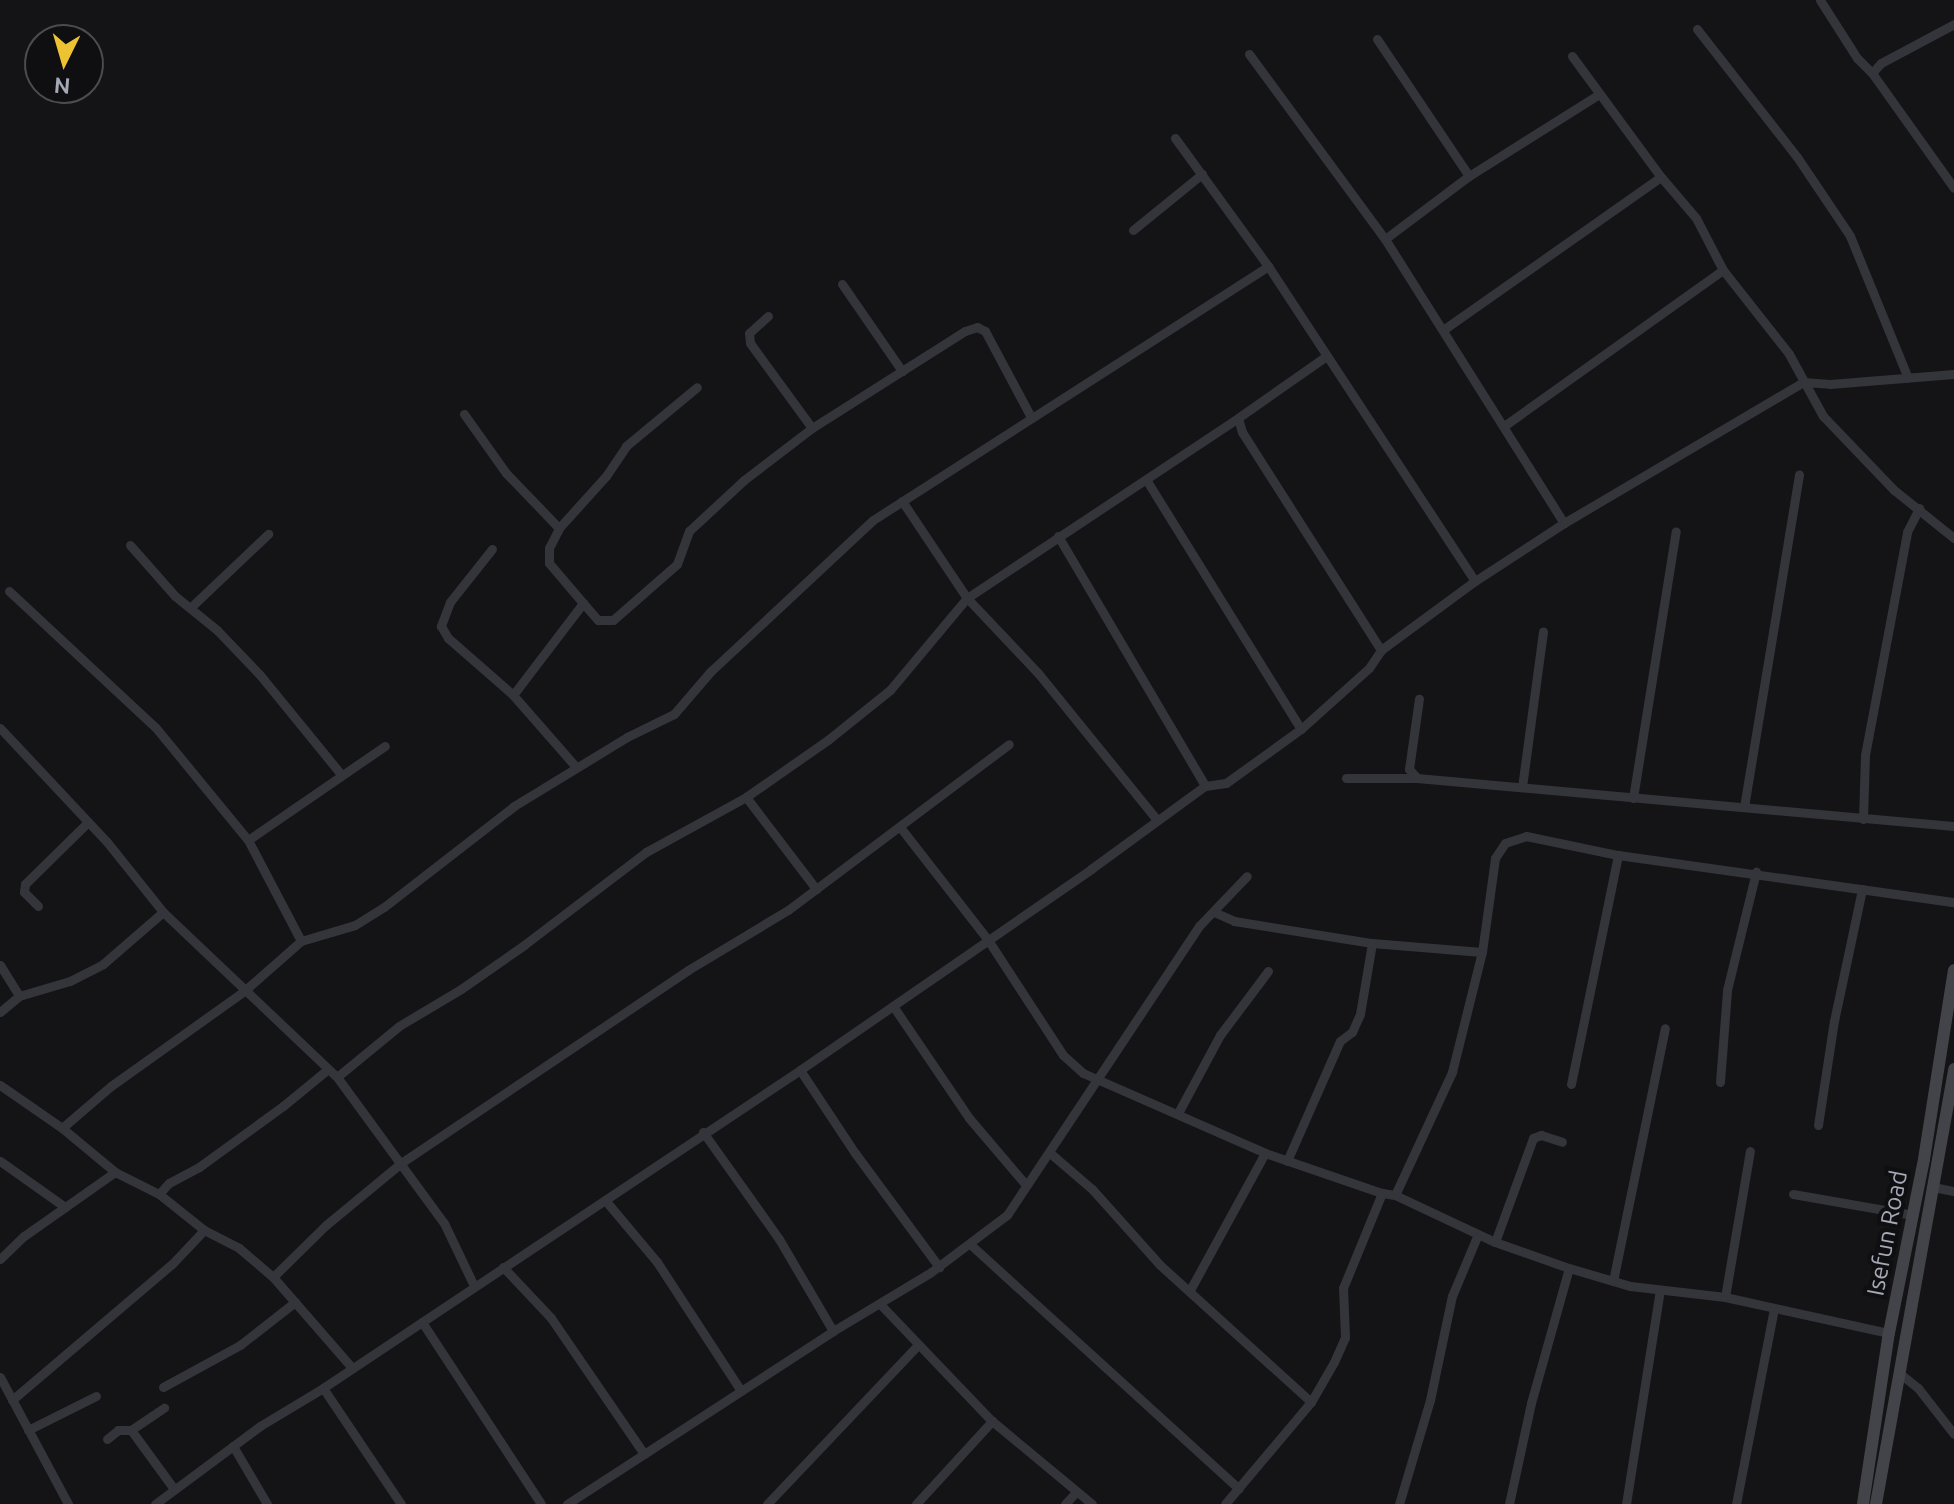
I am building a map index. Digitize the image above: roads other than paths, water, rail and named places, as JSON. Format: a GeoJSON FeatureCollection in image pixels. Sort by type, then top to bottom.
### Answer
{"type":"FeatureCollection","features":[{"type":"Feature","properties":{"kind":"street"},"geometry":{"type":"LineString","coordinates":[[1820,0],[1857,58],[1872,73],[1954,188]]}},
{"type":"Feature","properties":{"kind":"street"},"geometry":{"type":"LineString","coordinates":[[1872,73],[1881,63],[1954,24]]}},
{"type":"Feature","properties":{"kind":"street"},"geometry":{"type":"LineString","coordinates":[[1697,29],[1797,157],[1850,236],[1908,378]]}},
{"type":"Feature","properties":{"kind":"street"},"geometry":{"type":"LineString","coordinates":[[1377,39],[1469,176]]}},
{"type":"Feature","properties":{"kind":"street"},"geometry":{"type":"LineString","coordinates":[[1249,54],[1385,239],[1564,523]]}},
{"type":"Feature","properties":{"kind":"street"},"geometry":{"type":"LineString","coordinates":[[1572,56],[1620,117],[1661,177],[1696,218],[1723,270],[1789,354],[1823,416],[1894,490],[1951,535],[1954,520]]}},
{"type":"Feature","properties":{"kind":"street"},"geometry":{"type":"LineString","coordinates":[[1385,239],[1469,176],[1599,94]]}},
{"type":"Feature","properties":{"kind":"street"},"geometry":{"type":"LineString","coordinates":[[1175,138],[1268,266],[1475,581]]}},
{"type":"Feature","properties":{"kind":"street"},"geometry":{"type":"LineString","coordinates":[[1133,230],[1202,174]]}},
{"type":"Feature","properties":{"kind":"street"},"geometry":{"type":"LineString","coordinates":[[1443,330],[1661,177]]}},
{"type":"Feature","properties":{"kind":"street"},"geometry":{"type":"LineString","coordinates":[[62,1128],[111,1086],[244,991],[301,941],[355,925],[384,907],[514,806],[576,767],[674,714],[710,672],[873,520],[1268,266]]}},
{"type":"Feature","properties":{"kind":"street"},"geometry":{"type":"LineString","coordinates":[[1504,426],[1723,270]]}},
{"type":"Feature","properties":{"kind":"street"},"geometry":{"type":"LineString","coordinates":[[842,284],[902,371]]}},
{"type":"Feature","properties":{"kind":"street"},"geometry":{"type":"LineString","coordinates":[[768,316],[749,333],[750,343],[812,428]]}},
{"type":"Feature","properties":{"kind":"street"},"geometry":{"type":"LineString","coordinates":[[697,387],[626,446],[606,476],[559,528],[549,548],[549,563],[598,620],[613,620],[677,564],[689,531],[744,480],[812,428],[977,327],[985,331],[1031,417]]}},
{"type":"Feature","properties":{"kind":"street"},"geometry":{"type":"LineString","coordinates":[[337,1077],[399,1026],[514,952],[646,852],[746,797],[829,739],[890,690],[967,598],[1147,481],[1325,357]]}},
{"type":"Feature","properties":{"kind":"street"},"geometry":{"type":"LineString","coordinates":[[155,1504],[233,1446],[800,1070],[1205,786],[1226,783],[1301,729],[1369,668],[1381,650],[1475,581],[1564,523],[1803,382],[1830,384],[1954,374]]}},
{"type":"Feature","properties":{"kind":"street"},"geometry":{"type":"LineString","coordinates":[[464,414],[506,473],[559,528]]}},
{"type":"Feature","properties":{"kind":"street"},"geometry":{"type":"LineString","coordinates":[[1238,418],[1242,432],[1381,650]]}},
{"type":"Feature","properties":{"kind":"street"},"geometry":{"type":"LineString","coordinates":[[1744,807],[1799,475]]}},
{"type":"Feature","properties":{"kind":"street"},"geometry":{"type":"LineString","coordinates":[[1147,481],[1301,729]]}},
{"type":"Feature","properties":{"kind":"street"},"geometry":{"type":"LineString","coordinates":[[902,501],[967,598],[1038,673],[1157,820]]}},
{"type":"Feature","properties":{"kind":"street"},"geometry":{"type":"LineString","coordinates":[[1863,819],[1865,755],[1907,532],[1919,508]]}},
{"type":"Feature","properties":{"kind":"street"},"geometry":{"type":"LineString","coordinates":[[1633,798],[1676,531]]}},
{"type":"Feature","properties":{"kind":"street"},"geometry":{"type":"LineString","coordinates":[[190,608],[268,534]]}},
{"type":"Feature","properties":{"kind":"street"},"geometry":{"type":"LineString","coordinates":[[1058,536],[1205,786]]}},
{"type":"Feature","properties":{"kind":"street"},"geometry":{"type":"LineString","coordinates":[[130,545],[260,675],[340,773]]}},
{"type":"Feature","properties":{"kind":"street"},"geometry":{"type":"LineString","coordinates":[[492,549],[450,602],[441,626],[448,638],[513,695],[576,767]]}},
{"type":"Feature","properties":{"kind":"street"},"geometry":{"type":"LineString","coordinates":[[9,591],[156,728],[248,840],[301,941]]}},
{"type":"Feature","properties":{"kind":"street"},"geometry":{"type":"LineString","coordinates":[[513,695],[583,603]]}},
{"type":"Feature","properties":{"kind":"street"},"geometry":{"type":"LineString","coordinates":[[1522,787],[1543,631]]}},
{"type":"Feature","properties":{"kind":"street"},"geometry":{"type":"LineString","coordinates":[[1417,778],[1409,769],[1419,699]]}},
{"type":"Feature","properties":{"kind":"street"},"geometry":{"type":"LineString","coordinates":[[0,728],[88,822],[163,912],[215,958],[244,991],[337,1077],[444,1223],[474,1286]]}},
{"type":"Feature","properties":{"kind":"street"},"geometry":{"type":"LineString","coordinates":[[273,1277],[326,1225],[401,1163],[688,970],[816,889],[1009,744]]}},
{"type":"Feature","properties":{"kind":"street"},"geometry":{"type":"LineString","coordinates":[[248,840],[340,773],[385,746]]}},
{"type":"Feature","properties":{"kind":"street"},"geometry":{"type":"LineString","coordinates":[[1346,778],[1417,778],[1954,826]]}},
{"type":"Feature","properties":{"kind":"street"},"geometry":{"type":"LineString","coordinates":[[746,797],[816,889]]}},
{"type":"Feature","properties":{"kind":"street"},"geometry":{"type":"LineString","coordinates":[[38,906],[24,892],[25,884],[88,822]]}},
{"type":"Feature","properties":{"kind":"street"},"geometry":{"type":"LineString","coordinates":[[900,827],[988,940],[1070,1064],[1099,1079],[1265,1153],[1395,1195],[1495,1242],[1569,1268],[1613,1281],[1725,1297],[1889,1333]]}},
{"type":"Feature","properties":{"kind":"street"},"geometry":{"type":"LineString","coordinates":[[1395,1195],[1452,1072],[1482,952],[1495,858],[1505,843],[1526,836],[1618,855],[1954,902]]}},
{"type":"Feature","properties":{"kind":"street"},"geometry":{"type":"LineString","coordinates":[[1571,1084],[1618,855]]}},
{"type":"Feature","properties":{"kind":"street"},"geometry":{"type":"LineString","coordinates":[[1720,1082],[1727,990],[1756,872]]}},
{"type":"Feature","properties":{"kind":"street"},"geometry":{"type":"LineString","coordinates":[[567,1504],[833,1331],[939,1267],[1007,1215],[1199,926],[1247,876]]}},
{"type":"Feature","properties":{"kind":"street"},"geometry":{"type":"LineString","coordinates":[[1818,1125],[1834,1021],[1862,889]]}},
{"type":"Feature","properties":{"kind":"street"},"geometry":{"type":"LineString","coordinates":[[0,1012],[19,996],[70,981],[103,964],[163,912]]}},
{"type":"Feature","properties":{"kind":"street"},"geometry":{"type":"LineString","coordinates":[[1214,912],[1234,921],[1372,943],[1482,952]]}},
{"type":"Feature","properties":{"kind":"street"},"geometry":{"type":"LineString","coordinates":[[1287,1161],[1340,1041],[1352,1032],[1360,1014],[1372,943]]}},
{"type":"Feature","properties":{"kind":"street"},"geometry":{"type":"LineString","coordinates":[[0,965],[19,996]]}},
{"type":"Feature","properties":{"kind":"street","name":"Isefun Road"},"geometry":{"type":"LineString","coordinates":[[1863,1504],[1889,1333],[1913,1215],[1954,970]]}},
{"type":"Feature","properties":{"kind":"street"},"geometry":{"type":"LineString","coordinates":[[1178,1113],[1220,1035],[1268,971]]}},
{"type":"Feature","properties":{"kind":"street"},"geometry":{"type":"LineString","coordinates":[[893,1006],[969,1118],[1026,1185]]}},
{"type":"Feature","properties":{"kind":"street"},"geometry":{"type":"LineString","coordinates":[[1613,1281],[1665,1028]]}},
{"type":"Feature","properties":{"kind":"street"},"geometry":{"type":"LineString","coordinates":[[159,1194],[169,1183],[199,1167],[283,1106],[328,1069]]}},
{"type":"Feature","properties":{"kind":"street","name":"Isefun Road"},"geometry":{"type":"LineString","coordinates":[[1876,1504],[1954,1069]]}},
{"type":"Feature","properties":{"kind":"street"},"geometry":{"type":"LineString","coordinates":[[800,1070],[855,1153],[939,1267]]}},
{"type":"Feature","properties":{"kind":"street"},"geometry":{"type":"LineString","coordinates":[[0,1085],[62,1128],[115,1172],[159,1194],[204,1230],[239,1248],[273,1277],[352,1368]]}},
{"type":"Feature","properties":{"kind":"street"},"geometry":{"type":"LineString","coordinates":[[703,1132],[779,1239],[833,1331]]}},
{"type":"Feature","properties":{"kind":"street"},"geometry":{"type":"LineString","coordinates":[[1495,1242],[1533,1138],[1541,1135],[1562,1142]]}},
{"type":"Feature","properties":{"kind":"street"},"geometry":{"type":"LineString","coordinates":[[1725,1297],[1750,1151]]}},
{"type":"Feature","properties":{"kind":"street"},"geometry":{"type":"LineString","coordinates":[[1050,1153],[1092,1189],[1160,1265],[1311,1402]]}},
{"type":"Feature","properties":{"kind":"street"},"geometry":{"type":"LineString","coordinates":[[1190,1290],[1265,1153]]}},
{"type":"Feature","properties":{"kind":"street"},"geometry":{"type":"LineString","coordinates":[[0,1161],[65,1207]]}},
{"type":"Feature","properties":{"kind":"street"},"geometry":{"type":"LineString","coordinates":[[0,1259],[115,1172]]}},
{"type":"Feature","properties":{"kind":"street"},"geometry":{"type":"LineString","coordinates":[[1933,1187],[1954,1191]]}},
{"type":"Feature","properties":{"kind":"street"},"geometry":{"type":"LineString","coordinates":[[1225,1504],[1311,1402],[1345,1337],[1343,1288],[1382,1193]]}},
{"type":"Feature","properties":{"kind":"street"},"geometry":{"type":"LineString","coordinates":[[1793,1194],[1913,1215]]}},
{"type":"Feature","properties":{"kind":"street"},"geometry":{"type":"LineString","coordinates":[[605,1200],[657,1262],[741,1391]]}},
{"type":"Feature","properties":{"kind":"street"},"geometry":{"type":"LineString","coordinates":[[12,1400],[172,1264],[204,1230]]}},
{"type":"Feature","properties":{"kind":"street"},"geometry":{"type":"LineString","coordinates":[[1399,1504],[1430,1400],[1452,1296],[1478,1234]]}},
{"type":"Feature","properties":{"kind":"street"},"geometry":{"type":"LineString","coordinates":[[971,1245],[1239,1489]]}},
{"type":"Feature","properties":{"kind":"street"},"geometry":{"type":"LineString","coordinates":[[503,1267],[551,1318],[644,1454]]}},
{"type":"Feature","properties":{"kind":"street"},"geometry":{"type":"LineString","coordinates":[[1509,1504],[1531,1403],[1569,1268]]}},
{"type":"Feature","properties":{"kind":"street"},"geometry":{"type":"LineString","coordinates":[[1626,1504],[1660,1290]]}},
{"type":"Feature","properties":{"kind":"street"},"geometry":{"type":"LineString","coordinates":[[163,1387],[240,1345],[295,1302]]}},
{"type":"Feature","properties":{"kind":"street"},"geometry":{"type":"LineString","coordinates":[[880,1304],[992,1421],[1092,1504]]}},
{"type":"Feature","properties":{"kind":"street"},"geometry":{"type":"LineString","coordinates":[[1736,1504],[1774,1309]]}},
{"type":"Feature","properties":{"kind":"street"},"geometry":{"type":"LineString","coordinates":[[422,1322],[541,1504]]}},
{"type":"Feature","properties":{"kind":"street"},"geometry":{"type":"LineString","coordinates":[[767,1504],[917,1346]]}},
{"type":"Feature","properties":{"kind":"street"},"geometry":{"type":"LineString","coordinates":[[1898,1372],[1918,1388],[1952,1428]]}},
{"type":"Feature","properties":{"kind":"street"},"geometry":{"type":"LineString","coordinates":[[0,1377],[68,1504]]}},
{"type":"Feature","properties":{"kind":"street"},"geometry":{"type":"LineString","coordinates":[[323,1388],[401,1504]]}},
{"type":"Feature","properties":{"kind":"street"},"geometry":{"type":"LineString","coordinates":[[28,1430],[96,1396]]}},
{"type":"Feature","properties":{"kind":"street"},"geometry":{"type":"LineString","coordinates":[[107,1439],[118,1430],[131,1430],[164,1408]]}},
{"type":"Feature","properties":{"kind":"street"},"geometry":{"type":"LineString","coordinates":[[916,1504],[992,1421]]}},
{"type":"Feature","properties":{"kind":"street"},"geometry":{"type":"LineString","coordinates":[[131,1430],[174,1489]]}},
{"type":"Feature","properties":{"kind":"street"},"geometry":{"type":"LineString","coordinates":[[233,1446],[267,1504]]}},
{"type":"Feature","properties":{"kind":"street"},"geometry":{"type":"LineString","coordinates":[[1065,1504],[1076,1492]]}}]}
